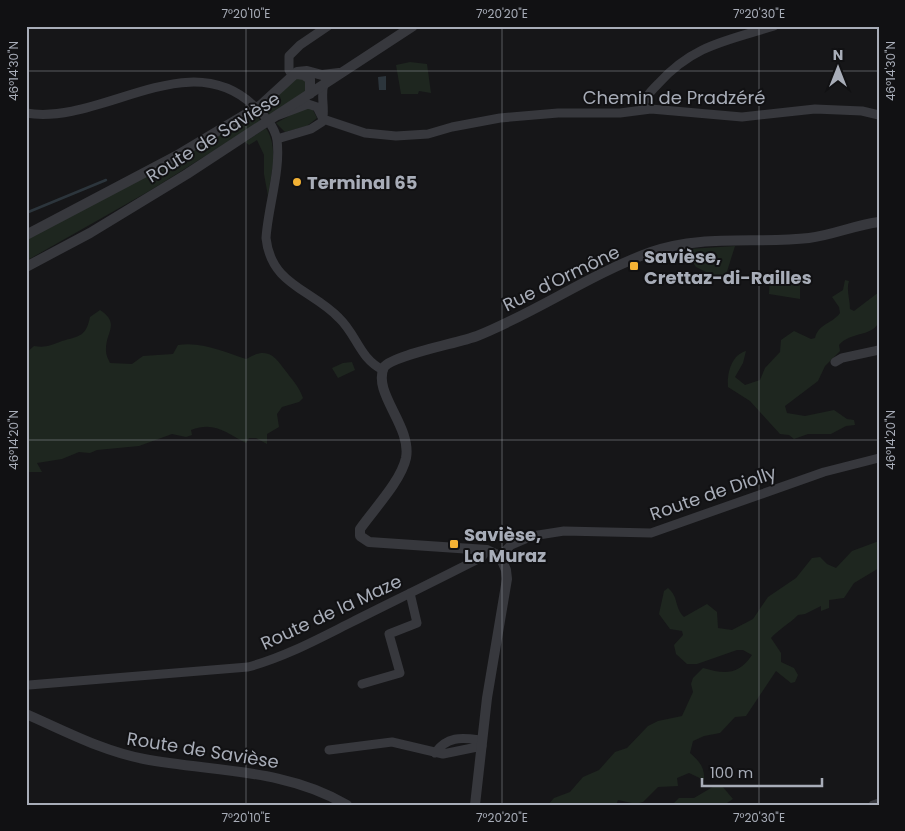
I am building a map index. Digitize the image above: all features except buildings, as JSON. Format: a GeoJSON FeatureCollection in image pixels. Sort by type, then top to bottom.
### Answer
{"type":"FeatureCollection","features":[{"type":"Feature","properties":{"kind":"street"},"geometry":{"type":"LineString","coordinates":[[292,75],[289,70],[289,56],[300,45],[328,26]]}},
{"type":"Feature","properties":{"kind":"street","name":"Route de Savièse"},"geometry":{"type":"LineString","coordinates":[[26,267],[98,228],[276,116],[413,26]]}},
{"type":"Feature","properties":{"kind":"street"},"geometry":{"type":"LineString","coordinates":[[642,110],[643,102],[649,93],[675,66],[692,54],[726,40],[774,26]]}},
{"type":"Feature","properties":{"kind":"street"},"geometry":{"type":"LineString","coordinates":[[26,235],[260,111],[292,75],[301,71],[322,74],[342,72]]}},
{"type":"Feature","properties":{"kind":"street"},"geometry":{"type":"LineString","coordinates":[[292,75],[308,77],[311,82],[310,94]]}},
{"type":"Feature","properties":{"kind":"street"},"geometry":{"type":"LineString","coordinates":[[26,113],[45,116],[83,110],[120,96],[189,81],[216,84],[240,92],[260,111],[273,129],[277,139],[277,160],[267,228],[267,248],[270,257],[274,266],[287,280],[340,318],[362,355],[374,366],[383,370],[383,386],[406,438],[406,458],[400,473],[360,529],[360,536],[369,542],[488,550],[500,556],[506,570],[506,591],[488,690],[475,805]]}},
{"type":"Feature","properties":{"kind":"street"},"geometry":{"type":"LineString","coordinates":[[324,84],[321,101],[324,119]]}},
{"type":"Feature","properties":{"kind":"street"},"geometry":{"type":"LineString","coordinates":[[276,116],[308,104],[317,107],[324,119]]}},
{"type":"Feature","properties":{"kind":"street","name":"Chemin de Pradzéré"},"geometry":{"type":"LineString","coordinates":[[324,119],[365,133],[396,136],[428,134],[452,127],[516,116],[620,113],[642,110],[742,117],[824,109],[879,115]]}},
{"type":"Feature","properties":{"kind":"street"},"geometry":{"type":"LineString","coordinates":[[277,139],[316,127],[324,119]]}},
{"type":"Feature","properties":{"kind":"street","name":"Rue d'Ormône"},"geometry":{"type":"LineString","coordinates":[[383,370],[387,363],[396,358],[476,336],[520,317],[604,273],[658,250],[709,240],[808,238],[879,222]]}},
{"type":"Feature","properties":{"kind":"street"},"geometry":{"type":"LineString","coordinates":[[835,362],[842,358],[879,350]]}},
{"type":"Feature","properties":{"kind":"street","name":"Route de Diolly"},"geometry":{"type":"LineString","coordinates":[[500,556],[515,543],[542,534],[564,531],[651,533],[824,472],[879,458]]}},
{"type":"Feature","properties":{"kind":"street","name":"Route de la Maze"},"geometry":{"type":"LineString","coordinates":[[29,685],[248,667],[276,659],[482,557],[488,550]]}},
{"type":"Feature","properties":{"kind":"street"},"geometry":{"type":"LineString","coordinates":[[362,684],[400,673],[388,634],[417,623],[410,593]]}},
{"type":"Feature","properties":{"kind":"street","name":"Route de Savièse"},"geometry":{"type":"LineString","coordinates":[[26,714],[101,747],[130,756],[274,777],[311,788],[347,805]]}},
{"type":"Feature","properties":{"kind":"street"},"geometry":{"type":"LineString","coordinates":[[435,753],[442,745],[454,739],[482,743]]}},
{"type":"Feature","properties":{"kind":"street"},"geometry":{"type":"LineString","coordinates":[[329,750],[392,742],[435,753],[452,753],[482,743]]}},
{"type":"Feature","properties":{"kind":"street"},"geometry":{"type":"LineString","coordinates":[[874,805],[879,803]]}},
{"type":"Feature","properties":{"kind":"shaded area"},"geometry":{"type":"Polygon","coordinates":[[[410,62],[427,64],[431,93],[419,91],[418,94],[401,94],[396,65],[410,62]]]}},
{"type":"Feature","properties":{"kind":"shaded area"},"geometry":{"type":"Polygon","coordinates":[[[386,76],[386,90],[379,90],[378,77],[386,76]]]}},
{"type":"Feature","properties":{"kind":"shaded area"},"geometry":{"type":"Polygon","coordinates":[[[296,78],[307,80],[306,91],[269,115],[267,110],[272,101],[296,78]]]}},
{"type":"Feature","properties":{"kind":"shaded area"},"geometry":{"type":"Polygon","coordinates":[[[312,108],[317,118],[307,126],[285,132],[276,123],[302,109],[312,108]]]}},
{"type":"Feature","properties":{"kind":"shaded area"},"geometry":{"type":"Polygon","coordinates":[[[257,116],[261,121],[151,190],[26,261],[26,239],[251,117],[257,116]]]}},
{"type":"Feature","properties":{"kind":"shaded area"},"geometry":{"type":"Polygon","coordinates":[[[266,128],[270,136],[273,153],[268,196],[264,174],[264,155],[257,140],[249,145],[245,142],[266,128]]]}},
{"type":"Feature","properties":{"kind":"shaded area"},"geometry":{"type":"Polygon","coordinates":[[[735,246],[724,281],[696,267],[686,253],[689,249],[735,246]]]}},
{"type":"Feature","properties":{"kind":"shaded area"},"geometry":{"type":"Polygon","coordinates":[[[770,274],[800,277],[800,299],[769,294],[770,274]]]}},
{"type":"Feature","properties":{"kind":"shaded area"},"geometry":{"type":"Polygon","coordinates":[[[845,280],[849,281],[850,309],[854,311],[879,292],[879,321],[872,330],[850,338],[839,345],[840,351],[825,366],[818,381],[785,406],[787,413],[805,416],[834,410],[847,419],[854,420],[855,425],[846,426],[831,434],[808,434],[794,439],[789,435],[780,434],[750,401],[728,387],[728,376],[733,361],[737,356],[746,351],[743,363],[735,377],[745,385],[760,380],[765,368],[780,352],[781,340],[794,331],[811,339],[815,338],[819,329],[837,317],[840,313],[839,307],[832,297],[843,290],[845,280]]]}},
{"type":"Feature","properties":{"kind":"shaded area"},"geometry":{"type":"Polygon","coordinates":[[[100,310],[110,320],[111,324],[106,344],[110,363],[132,364],[143,356],[173,354],[178,345],[187,344],[213,348],[246,359],[260,353],[266,353],[279,362],[303,398],[299,402],[282,407],[277,414],[279,427],[267,434],[267,444],[256,438],[249,438],[246,443],[220,429],[207,427],[191,430],[192,435],[186,437],[172,434],[139,446],[97,450],[90,453],[79,452],[62,459],[37,463],[42,472],[26,472],[26,353],[34,346],[48,346],[81,335],[90,317],[100,310]]]}},
{"type":"Feature","properties":{"kind":"shaded area"},"geometry":{"type":"Polygon","coordinates":[[[352,362],[355,370],[338,378],[332,368],[343,363],[352,362]]]}},
{"type":"Feature","properties":{"kind":"shaded area"},"geometry":{"type":"Polygon","coordinates":[[[879,541],[879,568],[854,583],[844,598],[829,600],[829,608],[821,611],[821,606],[805,614],[798,615],[771,638],[781,653],[781,662],[794,668],[798,675],[795,682],[791,683],[776,671],[746,716],[735,717],[720,733],[704,736],[693,741],[690,753],[701,765],[704,771],[704,780],[689,773],[677,778],[678,786],[658,787],[643,802],[636,804],[618,800],[616,805],[548,805],[554,798],[570,792],[583,777],[599,770],[615,752],[627,748],[648,726],[658,721],[682,716],[693,692],[691,684],[693,678],[703,668],[730,672],[741,667],[752,655],[743,650],[737,650],[697,664],[687,664],[676,654],[674,645],[683,635],[682,631],[670,629],[659,614],[664,591],[668,588],[671,591],[684,617],[707,604],[717,612],[718,628],[732,630],[753,619],[768,597],[796,578],[812,558],[820,557],[827,564],[836,568],[852,551],[879,541]]]}},
{"type":"Feature","properties":{"kind":"shaded area"},"geometry":{"type":"Polygon","coordinates":[[[716,785],[722,786],[733,799],[724,805],[672,805],[679,798],[694,798],[716,785]]]}},
{"type":"Feature","properties":{"kind":"waterway"},"geometry":{"type":"LineString","coordinates":[[26,213],[106,180]]}},
{"type":"Feature","properties":{"kind":"place","name":"Terminal 65"},"geometry":{"type":"Point","coordinates":[297,182]}},
{"type":"Feature","properties":{"kind":"place","name":"Savièse, Crettaz-di-Railles"},"geometry":{"type":"Point","coordinates":[634,266]}},
{"type":"Feature","properties":{"kind":"place","name":"Savièse, La Muraz"},"geometry":{"type":"Point","coordinates":[454,544]}}]}
